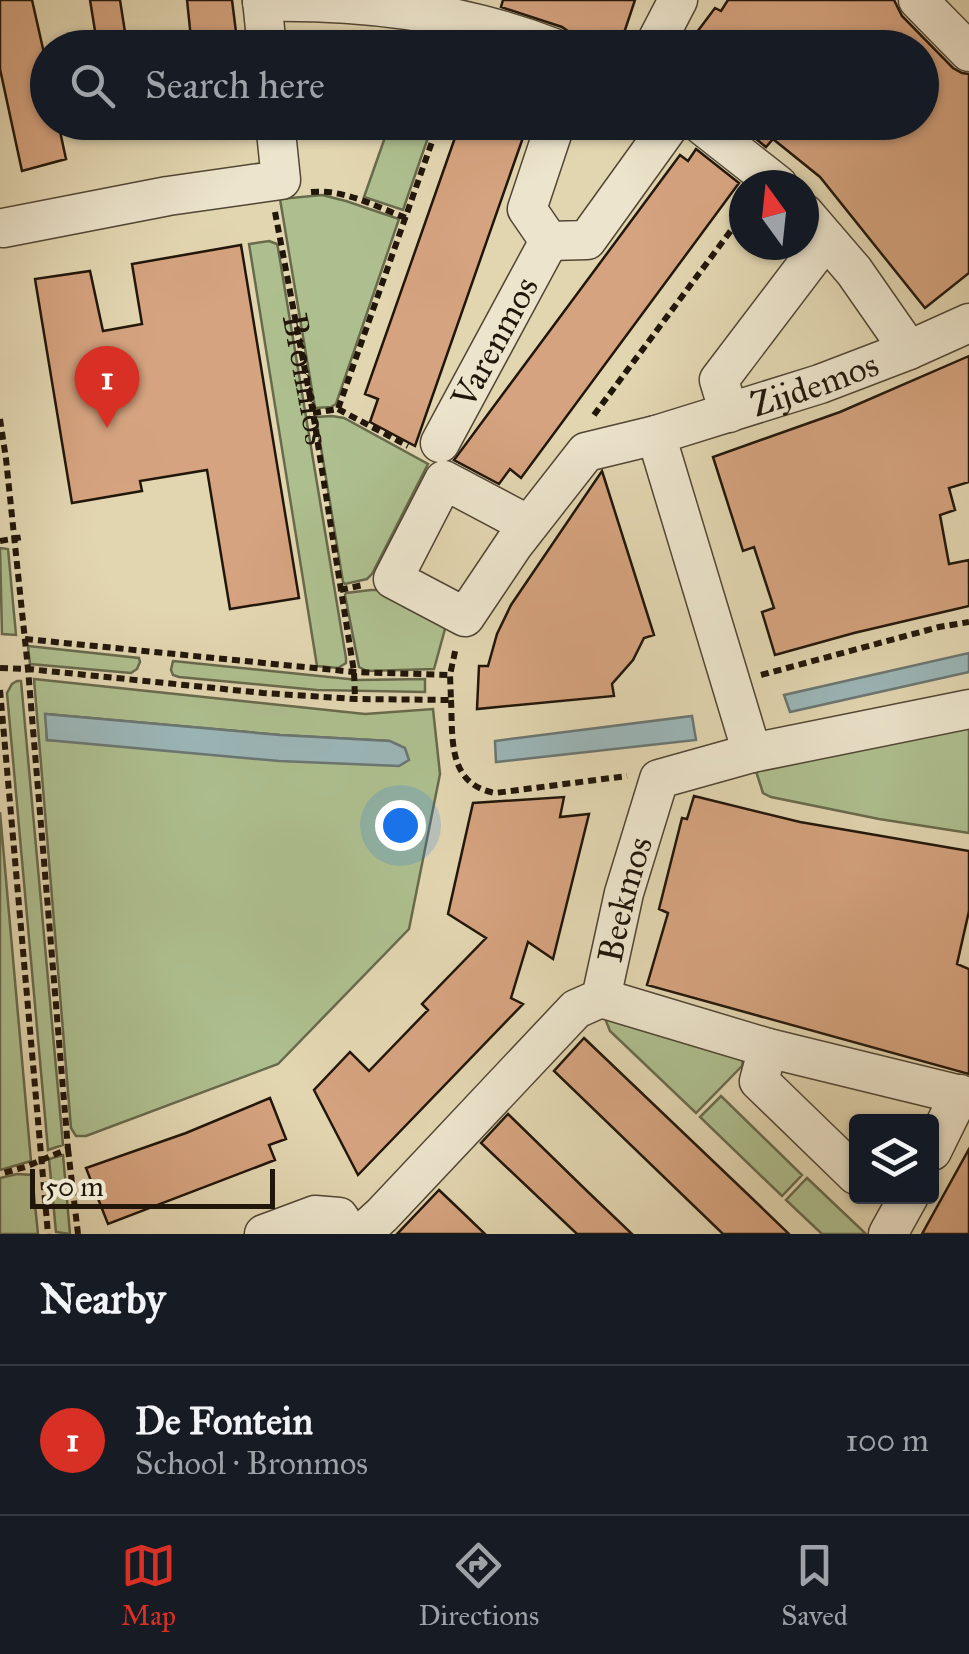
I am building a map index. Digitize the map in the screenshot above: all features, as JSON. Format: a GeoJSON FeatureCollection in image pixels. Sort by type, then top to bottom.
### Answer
{"type":"FeatureCollection","features":[{"type":"Feature","properties":{"kind":"street"},"geometry":{"type":"LineString","coordinates":[[265,30],[262,1],[299,0],[434,12],[504,30]]}},
{"type":"Feature","properties":{"kind":"street"},"geometry":{"type":"LineString","coordinates":[[662,30],[678,0]]}},
{"type":"Feature","properties":{"kind":"street"},"geometry":{"type":"LineString","coordinates":[[918,0],[969,52]]}},
{"type":"Feature","properties":{"kind":"street"},"geometry":{"type":"LineString","coordinates":[[1,223],[280,180],[276,140]]}},
{"type":"Feature","properties":{"kind":"street","name":"Varenmos"},"geometry":{"type":"LineString","coordinates":[[549,241],[527,210],[550,140]]}},
{"type":"Feature","properties":{"kind":"street","name":"Varenmos"},"geometry":{"type":"LineString","coordinates":[[549,241],[587,240],[659,140]]}},
{"type":"Feature","properties":{"kind":"street"},"geometry":{"type":"LineString","coordinates":[[721,140],[759,170]]}},
{"type":"Feature","properties":{"kind":"street"},"geometry":{"type":"LineString","coordinates":[[819,231],[862,282],[909,350]]}},
{"type":"Feature","properties":{"kind":"street","name":"Varenmos"},"geometry":{"type":"LineString","coordinates":[[464,617],[393,579],[442,461],[549,241]]}},
{"type":"Feature","properties":{"kind":"street"},"geometry":{"type":"LineString","coordinates":[[728,413],[719,380],[794,260]]}},
{"type":"Feature","properties":{"kind":"street","name":"Zijdemos"},"geometry":{"type":"LineString","coordinates":[[586,452],[656,435],[820,384],[969,323]]}},
{"type":"Feature","properties":{"kind":"street"},"geometry":{"type":"LineString","coordinates":[[656,435],[752,753]]}},
{"type":"Feature","properties":{"kind":"street"},"geometry":{"type":"LineString","coordinates":[[464,617],[586,452]]}},
{"type":"Feature","properties":{"kind":"street"},"geometry":{"type":"LineString","coordinates":[[442,461],[529,525]]}},
{"type":"Feature","properties":{"kind":"street"},"geometry":{"type":"LineString","coordinates":[[660,779],[752,753],[969,709]]}},
{"type":"Feature","properties":{"kind":"street","name":"Beekmos"},"geometry":{"type":"LineString","coordinates":[[361,1234],[576,1009],[602,998],[624,893],[660,779]]}},
{"type":"Feature","properties":{"kind":"street"},"geometry":{"type":"LineString","coordinates":[[602,998],[768,1048],[964,1096],[939,1139]]}},
{"type":"Feature","properties":{"kind":"street"},"geometry":{"type":"LineString","coordinates":[[768,1048],[759,1081],[849,1168]]}},
{"type":"Feature","properties":{"kind":"street"},"geometry":{"type":"LineString","coordinates":[[264,1234],[316,1215],[338,1216],[350,1234]]}},
{"type":"Feature","properties":{"kind":"path"},"geometry":{"type":"LineString","coordinates":[[338,409],[433,140]]}},
{"type":"Feature","properties":{"kind":"path"},"geometry":{"type":"LineString","coordinates":[[297,192],[327,190],[406,218]]}},
{"type":"Feature","properties":{"kind":"path","name":"Bronmos"},"geometry":{"type":"LineString","coordinates":[[271,195],[313,414],[356,699]]}},
{"type":"Feature","properties":{"kind":"path"},"geometry":{"type":"LineString","coordinates":[[586,452],[584,429],[729,233]]}},
{"type":"Feature","properties":{"kind":"path"},"geometry":{"type":"LineString","coordinates":[[313,414],[338,409],[442,461]]}},
{"type":"Feature","properties":{"kind":"path"},"geometry":{"type":"LineString","coordinates":[[0,419],[19,538],[78,1234]]}},
{"type":"Feature","properties":{"kind":"path"},"geometry":{"type":"LineString","coordinates":[[0,540],[19,538]]}},
{"type":"Feature","properties":{"kind":"path"},"geometry":{"type":"LineString","coordinates":[[464,617],[450,675],[450,700],[458,768],[469,784],[495,793],[636,775],[660,779]]}},
{"type":"Feature","properties":{"kind":"path"},"geometry":{"type":"LineString","coordinates":[[730,684],[969,622]]}},
{"type":"Feature","properties":{"kind":"path"},"geometry":{"type":"LineString","coordinates":[[25,640],[354,672],[450,675]]}},
{"type":"Feature","properties":{"kind":"path"},"geometry":{"type":"LineString","coordinates":[[0,668],[356,699],[450,700]]}},
{"type":"Feature","properties":{"kind":"path"},"geometry":{"type":"LineString","coordinates":[[0,690],[48,1234]]}},
{"type":"Feature","properties":{"kind":"path"},"geometry":{"type":"LineString","coordinates":[[0,1174],[68,1149]]}},
{"type":"Feature","properties":{"kind":"green space"},"geometry":{"type":"Polygon","coordinates":[[[384,140],[427,140],[403,210],[364,197],[384,140]]]}},
{"type":"Feature","properties":{"kind":"green space"},"geometry":{"type":"Polygon","coordinates":[[[322,195],[399,219],[336,404],[315,408],[280,199],[322,195]]]}},
{"type":"Feature","properties":{"kind":"green space"},"geometry":{"type":"Polygon","coordinates":[[[269,241],[278,248],[346,658],[346,663],[338,668],[317,666],[249,244],[269,241]]]}},
{"type":"Feature","properties":{"kind":"green space"},"geometry":{"type":"Polygon","coordinates":[[[316,417],[344,418],[428,464],[372,574],[345,584],[316,417]]]}},
{"type":"Feature","properties":{"kind":"green space"},"geometry":{"type":"Polygon","coordinates":[[[0,548],[8,549],[16,635],[2,634],[0,548]]]}},
{"type":"Feature","properties":{"kind":"green space"},"geometry":{"type":"Polygon","coordinates":[[[379,590],[443,625],[434,669],[367,671],[359,667],[345,595],[379,590]]]}},
{"type":"Feature","properties":{"kind":"green space"},"geometry":{"type":"Polygon","coordinates":[[[28,646],[139,658],[140,662],[131,673],[30,664],[28,646]]]}},
{"type":"Feature","properties":{"kind":"green space"},"geometry":{"type":"Polygon","coordinates":[[[173,661],[358,680],[425,679],[425,692],[317,690],[179,677],[171,670],[173,661]]]}},
{"type":"Feature","properties":{"kind":"green space"},"geometry":{"type":"Polygon","coordinates":[[[34,679],[365,714],[433,709],[440,774],[409,929],[278,1064],[86,1136],[76,1136],[71,1128],[34,679]],[[46,714],[47,740],[390,741],[46,714]]]}},
{"type":"Feature","properties":{"kind":"green space"},"geometry":{"type":"Polygon","coordinates":[[[21,681],[63,1145],[48,1150],[7,693],[21,681]]]}},
{"type":"Feature","properties":{"kind":"green space"},"geometry":{"type":"Polygon","coordinates":[[[969,723],[969,833],[771,797],[763,793],[754,765],[969,723]]]}},
{"type":"Feature","properties":{"kind":"green space"},"geometry":{"type":"Polygon","coordinates":[[[0,812],[31,1161],[0,1170],[0,812]]]}},
{"type":"Feature","properties":{"kind":"green space"},"geometry":{"type":"Polygon","coordinates":[[[608,1012],[743,1060],[742,1066],[696,1113],[610,1031],[608,1012]]]}},
{"type":"Feature","properties":{"kind":"green space"},"geometry":{"type":"Polygon","coordinates":[[[721,1096],[802,1175],[782,1196],[700,1117],[721,1096]]]}},
{"type":"Feature","properties":{"kind":"green space"},"geometry":{"type":"Polygon","coordinates":[[[63,1155],[70,1234],[56,1232],[49,1159],[63,1155]]]}},
{"type":"Feature","properties":{"kind":"green space"},"geometry":{"type":"Polygon","coordinates":[[[32,1175],[38,1234],[0,1234],[0,1178],[32,1175]]]}},
{"type":"Feature","properties":{"kind":"green space"},"geometry":{"type":"Polygon","coordinates":[[[807,1178],[866,1234],[822,1234],[786,1200],[807,1178]]]}},
{"type":"Feature","properties":{"kind":"water"},"geometry":{"type":"Polygon","coordinates":[[[969,653],[969,672],[790,712],[784,695],[969,653]]]}},
{"type":"Feature","properties":{"kind":"water"},"geometry":{"type":"Polygon","coordinates":[[[45,714],[390,741],[405,748],[409,760],[399,766],[279,761],[47,740],[45,714]]]}},
{"type":"Feature","properties":{"kind":"water"},"geometry":{"type":"Polygon","coordinates":[[[692,716],[696,740],[496,762],[495,741],[692,716]]]}},
{"type":"Feature","properties":{"kind":"building"},"geometry":{"type":"Polygon","coordinates":[[[0,0],[32,0],[39,30],[30,30],[30,140],[62,140],[66,159],[22,171],[0,69],[0,0]]]}},
{"type":"Feature","properties":{"kind":"building"},"geometry":{"type":"Polygon","coordinates":[[[90,0],[120,0],[125,30],[95,30],[90,0]]]}},
{"type":"Feature","properties":{"kind":"building"},"geometry":{"type":"Polygon","coordinates":[[[187,0],[232,0],[236,30],[190,30],[187,0]]]}},
{"type":"Feature","properties":{"kind":"building"},"geometry":{"type":"Polygon","coordinates":[[[503,0],[635,0],[625,30],[566,30],[501,7],[503,0]]]}},
{"type":"Feature","properties":{"kind":"building"},"geometry":{"type":"Polygon","coordinates":[[[728,0],[894,0],[916,30],[698,30],[715,8],[721,11],[728,0]]]}},
{"type":"Feature","properties":{"kind":"building"},"geometry":{"type":"Polygon","coordinates":[[[939,54],[953,68],[969,74],[969,273],[925,308],[819,176],[819,170],[811,170],[774,140],[939,140],[939,54]]]}},
{"type":"Feature","properties":{"kind":"building"},"geometry":{"type":"Polygon","coordinates":[[[454,140],[522,140],[415,446],[370,422],[378,399],[365,394],[454,140]]]}},
{"type":"Feature","properties":{"kind":"building"},"geometry":{"type":"Polygon","coordinates":[[[696,149],[729,175],[729,197],[521,478],[510,469],[499,484],[454,460],[680,155],[688,161],[696,149]]]}},
{"type":"Feature","properties":{"kind":"building"},"geometry":{"type":"Polygon","coordinates":[[[241,245],[299,598],[230,609],[207,470],[140,481],[142,491],[72,503],[35,279],[90,271],[103,331],[142,324],[132,264],[241,245]]]}},
{"type":"Feature","properties":{"kind":"building"},"geometry":{"type":"Polygon","coordinates":[[[969,356],[969,482],[949,488],[955,510],[940,515],[949,564],[969,560],[969,606],[775,655],[762,612],[774,608],[754,547],[743,551],[713,457],[840,412],[969,356]]]}},
{"type":"Feature","properties":{"kind":"building"},"geometry":{"type":"Polygon","coordinates":[[[602,471],[654,635],[644,638],[633,660],[612,684],[614,696],[477,709],[479,666],[488,666],[511,605],[602,471]]]}},
{"type":"Feature","properties":{"kind":"building"},"geometry":{"type":"Polygon","coordinates":[[[694,796],[800,822],[969,851],[969,911],[957,964],[969,969],[969,1074],[647,985],[668,913],[659,909],[682,818],[687,819],[694,796]]]}},
{"type":"Feature","properties":{"kind":"building"},"geometry":{"type":"Polygon","coordinates":[[[564,797],[560,817],[589,814],[553,959],[528,942],[511,998],[523,1004],[358,1175],[314,1090],[350,1052],[369,1071],[428,1010],[422,1004],[486,938],[448,914],[473,803],[564,797]]]}},
{"type":"Feature","properties":{"kind":"building"},"geometry":{"type":"Polygon","coordinates":[[[584,1038],[789,1234],[723,1234],[554,1071],[584,1038]]]}},
{"type":"Feature","properties":{"kind":"building"},"geometry":{"type":"Polygon","coordinates":[[[270,1098],[286,1139],[269,1145],[275,1160],[108,1224],[86,1168],[270,1098]]]}},
{"type":"Feature","properties":{"kind":"building"},"geometry":{"type":"Polygon","coordinates":[[[508,1114],[632,1234],[577,1234],[481,1143],[508,1114]]]}},
{"type":"Feature","properties":{"kind":"building"},"geometry":{"type":"Polygon","coordinates":[[[969,1149],[969,1234],[922,1234],[969,1149]]]}},
{"type":"Feature","properties":{"kind":"building"},"geometry":{"type":"Polygon","coordinates":[[[439,1190],[459,1209],[485,1234],[397,1234],[439,1190]]]}},
{"type":"Feature","properties":{"kind":"place","name":"De Fontein"},"geometry":{"type":"Point","coordinates":[107,428]}}]}
